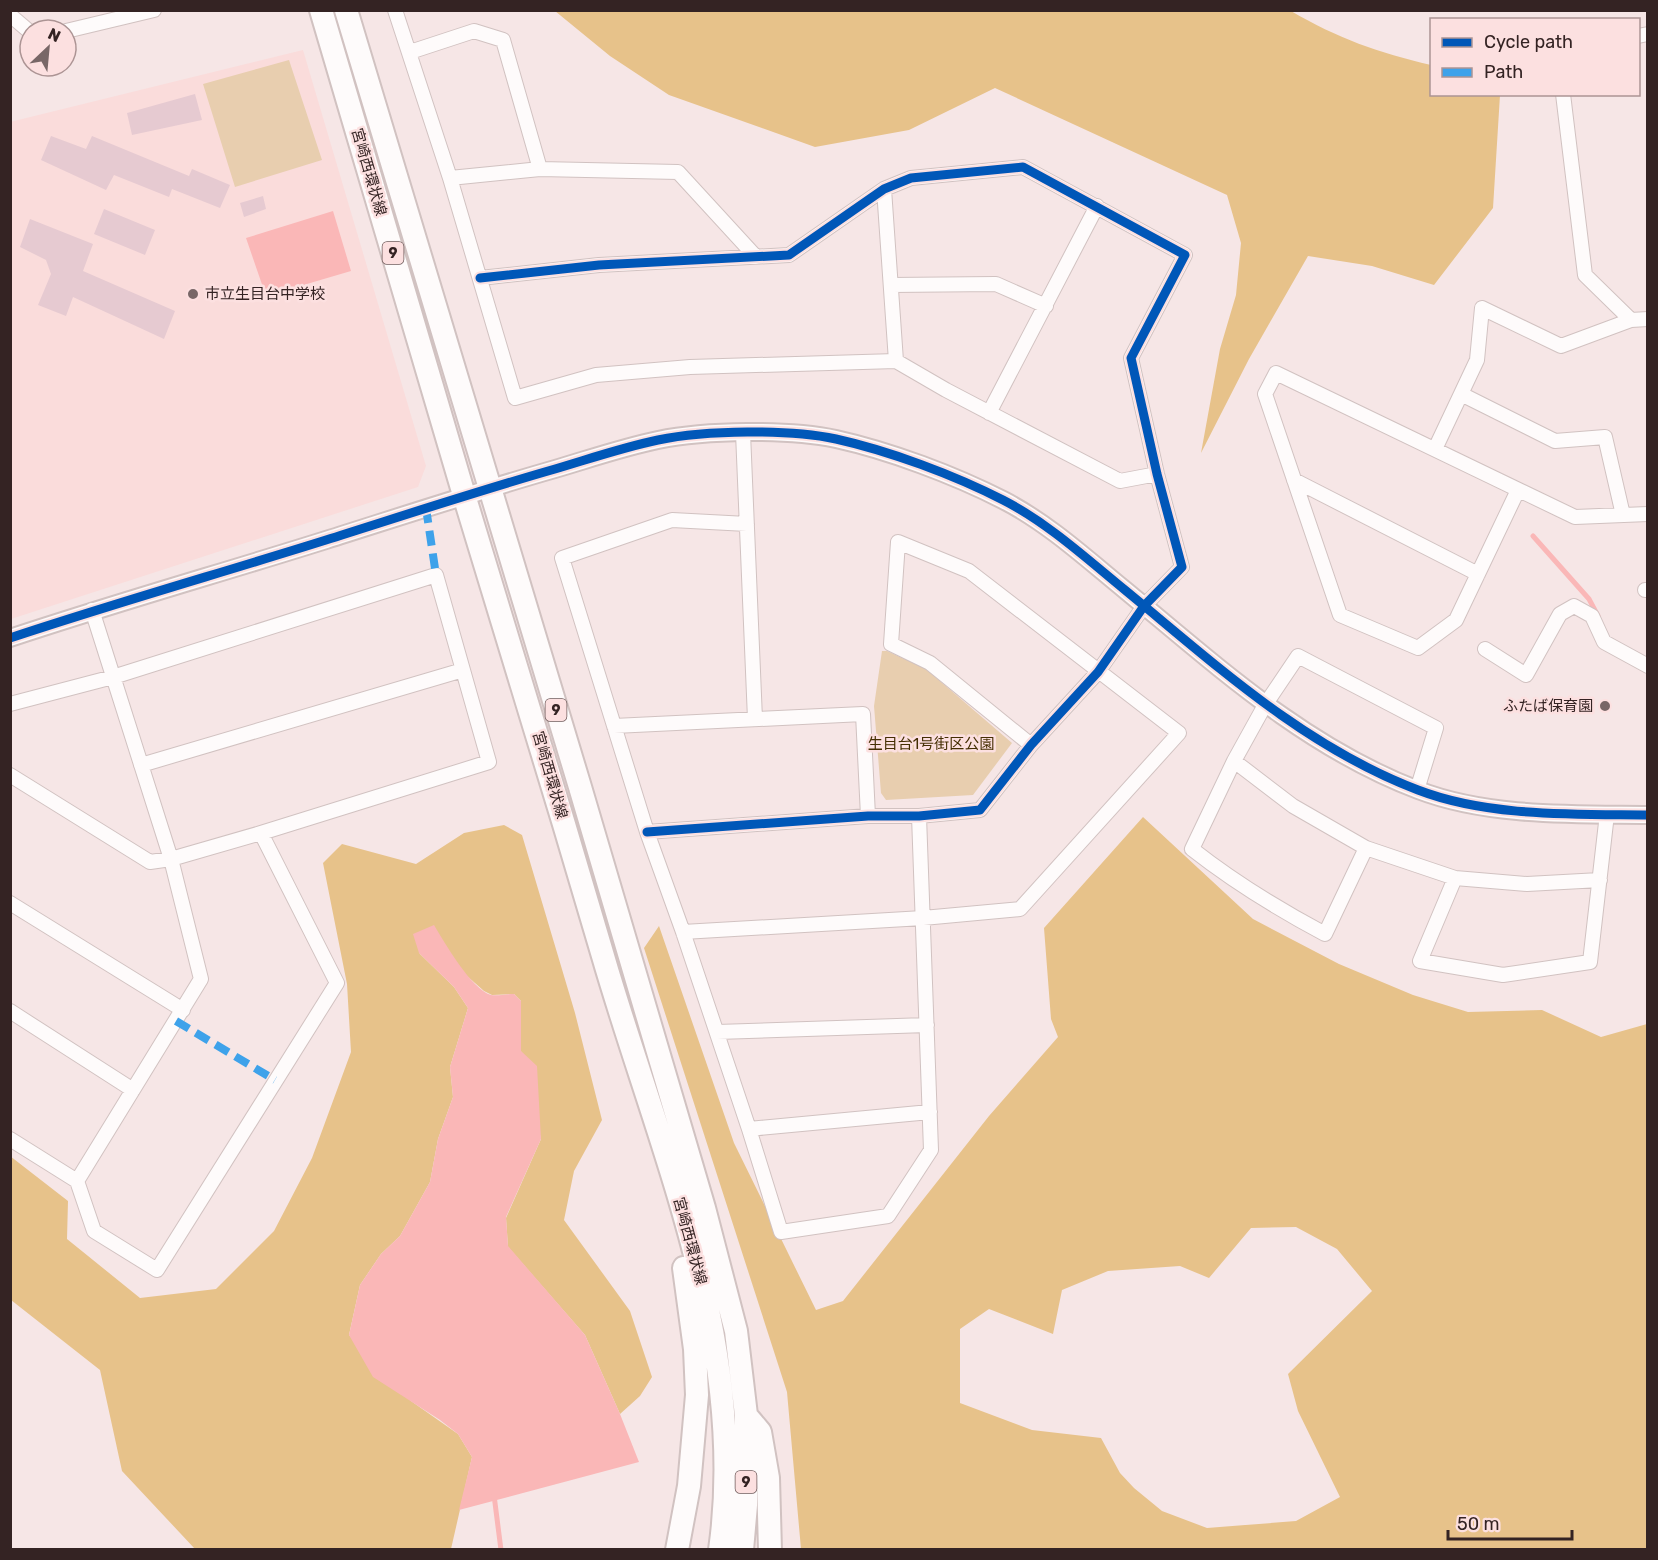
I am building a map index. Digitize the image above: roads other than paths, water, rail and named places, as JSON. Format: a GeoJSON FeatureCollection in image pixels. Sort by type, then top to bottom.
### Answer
{"type":"FeatureCollection","features":[{"type":"Feature","properties":{"kind":"main road","name":"宮崎西環状線"},"geometry":{"type":"LineString","coordinates":[[321,10],[464,495],[545,756],[621,1018],[690,1233],[713,1330],[723,1405],[725,1469],[720,1550]]}},
{"type":"Feature","properties":{"kind":"main road","name":"宮崎西環状線"},"geometry":{"type":"LineString","coordinates":[[346,10],[704,1208],[736,1331],[746,1415],[746,1505],[742,1550]]}},
{"type":"Feature","properties":{"kind":"main road"},"geometry":{"type":"LineString","coordinates":[[621,1018],[618,1039],[686,1276],[695,1349],[697,1395],[690,1474],[677,1550]]}},
{"type":"Feature","properties":{"kind":"main road"},"geometry":{"type":"LineString","coordinates":[[746,1415],[759,1432],[768,1478],[770,1550]]}},
{"type":"Feature","properties":{"kind":"street"},"geometry":{"type":"LineString","coordinates":[[395,10],[450,177],[515,398],[596,375],[690,366],[896,361],[989,413],[1120,481],[1157,474]]}},
{"type":"Feature","properties":{"kind":"street"},"geometry":{"type":"LineString","coordinates":[[78,29],[153,11]]}},
{"type":"Feature","properties":{"kind":"street"},"geometry":{"type":"LineString","coordinates":[[410,52],[474,31],[503,40],[540,169]]}},
{"type":"Feature","properties":{"kind":"street"},"geometry":{"type":"LineString","coordinates":[[1563,96],[1585,275],[1631,320]]}},
{"type":"Feature","properties":{"kind":"street"},"geometry":{"type":"LineString","coordinates":[[480,278],[599,265],[789,255],[884,189],[911,178],[1023,167],[1185,255],[1131,358],[1157,474],[1182,567],[1144,606],[1098,672],[1031,745],[980,810],[919,816],[868,816],[647,832]]}},
{"type":"Feature","properties":{"kind":"street"},"geometry":{"type":"LineString","coordinates":[[450,177],[540,169],[678,172],[756,257]]}},
{"type":"Feature","properties":{"kind":"street"},"geometry":{"type":"LineString","coordinates":[[884,189],[896,361]]}},
{"type":"Feature","properties":{"kind":"street"},"geometry":{"type":"LineString","coordinates":[[989,413],[1096,206]]}},
{"type":"Feature","properties":{"kind":"street"},"geometry":{"type":"LineString","coordinates":[[891,285],[996,284],[1046,306]]}},
{"type":"Feature","properties":{"kind":"street"},"geometry":{"type":"LineString","coordinates":[[1435,449],[1477,360],[1482,308],[1561,346],[1631,320],[1647,319]]}},
{"type":"Feature","properties":{"kind":"street"},"geometry":{"type":"LineString","coordinates":[[1518,490],[1456,620],[1418,648],[1340,615],[1265,394],[1276,373],[1575,517],[1647,514]]}},
{"type":"Feature","properties":{"kind":"street"},"geometry":{"type":"LineString","coordinates":[[1461,394],[1555,441],[1605,437],[1623,515]]}},
{"type":"Feature","properties":{"kind":"street"},"geometry":{"type":"LineString","coordinates":[[743,433],[755,719]]}},
{"type":"Feature","properties":{"kind":"street"},"geometry":{"type":"LineString","coordinates":[[10,638],[92,610],[298,549],[464,495],[659,440],[743,433],[787,434],[835,439],[926,466],[1013,506],[1046,527],[1265,705],[1324,744],[1378,772],[1417,790],[1486,807],[1546,814],[1647,815]]}},
{"type":"Feature","properties":{"kind":"street"},"geometry":{"type":"LineString","coordinates":[[1294,480],[1478,574]]}},
{"type":"Feature","properties":{"kind":"street"},"geometry":{"type":"LineString","coordinates":[[747,524],[672,520],[562,558],[647,832],[717,1032],[781,1232],[888,1216],[931,1150],[919,816]]}},
{"type":"Feature","properties":{"kind":"street"},"geometry":{"type":"LineString","coordinates":[[683,932],[923,918],[1020,909],[1179,733],[969,571],[898,542],[891,644],[930,663],[1031,745]]}},
{"type":"Feature","properties":{"kind":"street"},"geometry":{"type":"LineString","coordinates":[[10,704],[113,677],[436,575],[489,762],[171,860],[150,862],[10,775]]}},
{"type":"Feature","properties":{"kind":"street"},"geometry":{"type":"LineString","coordinates":[[1485,649],[1526,675],[1560,615],[1574,606],[1592,616],[1604,642],[1647,666]]}},
{"type":"Feature","properties":{"kind":"street"},"geometry":{"type":"LineString","coordinates":[[77,1181],[201,979],[171,860],[92,610]]}},
{"type":"Feature","properties":{"kind":"street"},"geometry":{"type":"LineString","coordinates":[[1366,848],[1325,934],[1230,879],[1192,849],[1234,761],[1265,705],[1298,656],[1436,728],[1417,790]]}},
{"type":"Feature","properties":{"kind":"street"},"geometry":{"type":"LineString","coordinates":[[141,765],[463,670]]}},
{"type":"Feature","properties":{"kind":"street"},"geometry":{"type":"LineString","coordinates":[[614,726],[863,714],[868,816]]}},
{"type":"Feature","properties":{"kind":"street"},"geometry":{"type":"LineString","coordinates":[[1234,761],[1293,806],[1366,848],[1455,878],[1527,884],[1600,880]]}},
{"type":"Feature","properties":{"kind":"street"},"geometry":{"type":"LineString","coordinates":[[1455,878],[1420,961],[1503,975],[1590,963],[1607,814]]}},
{"type":"Feature","properties":{"kind":"street"},"geometry":{"type":"LineString","coordinates":[[10,1139],[77,1181],[94,1231],[157,1270],[337,983],[261,833]]}},
{"type":"Feature","properties":{"kind":"street"},"geometry":{"type":"LineString","coordinates":[[10,903],[183,1010]]}},
{"type":"Feature","properties":{"kind":"street"},"geometry":{"type":"LineString","coordinates":[[10,1011],[133,1090]]}},
{"type":"Feature","properties":{"kind":"street"},"geometry":{"type":"LineString","coordinates":[[717,1032],[927,1025]]}},
{"type":"Feature","properties":{"kind":"street"},"geometry":{"type":"LineString","coordinates":[[749,1129],[930,1112]]}},
{"type":"Feature","properties":{"kind":"waterway"},"geometry":{"type":"LineString","coordinates":[[1533,536],[1589,599],[1598,616]]}},
{"type":"Feature","properties":{"kind":"waterway"},"geometry":{"type":"LineString","coordinates":[[494,1495],[501,1550]]}},
{"type":"Feature","properties":{"kind":"place","name":"市立生目台中学校"},"geometry":{"type":"Point","coordinates":[193,294]}},
{"type":"Feature","properties":{"kind":"place","name":"ふたば保育園"},"geometry":{"type":"Point","coordinates":[1605,706]}},
{"type":"Feature","properties":{"kind":"park label","name":"生目台1号街区公園"},"geometry":{"type":"Point","coordinates":[931,744]}}]}
